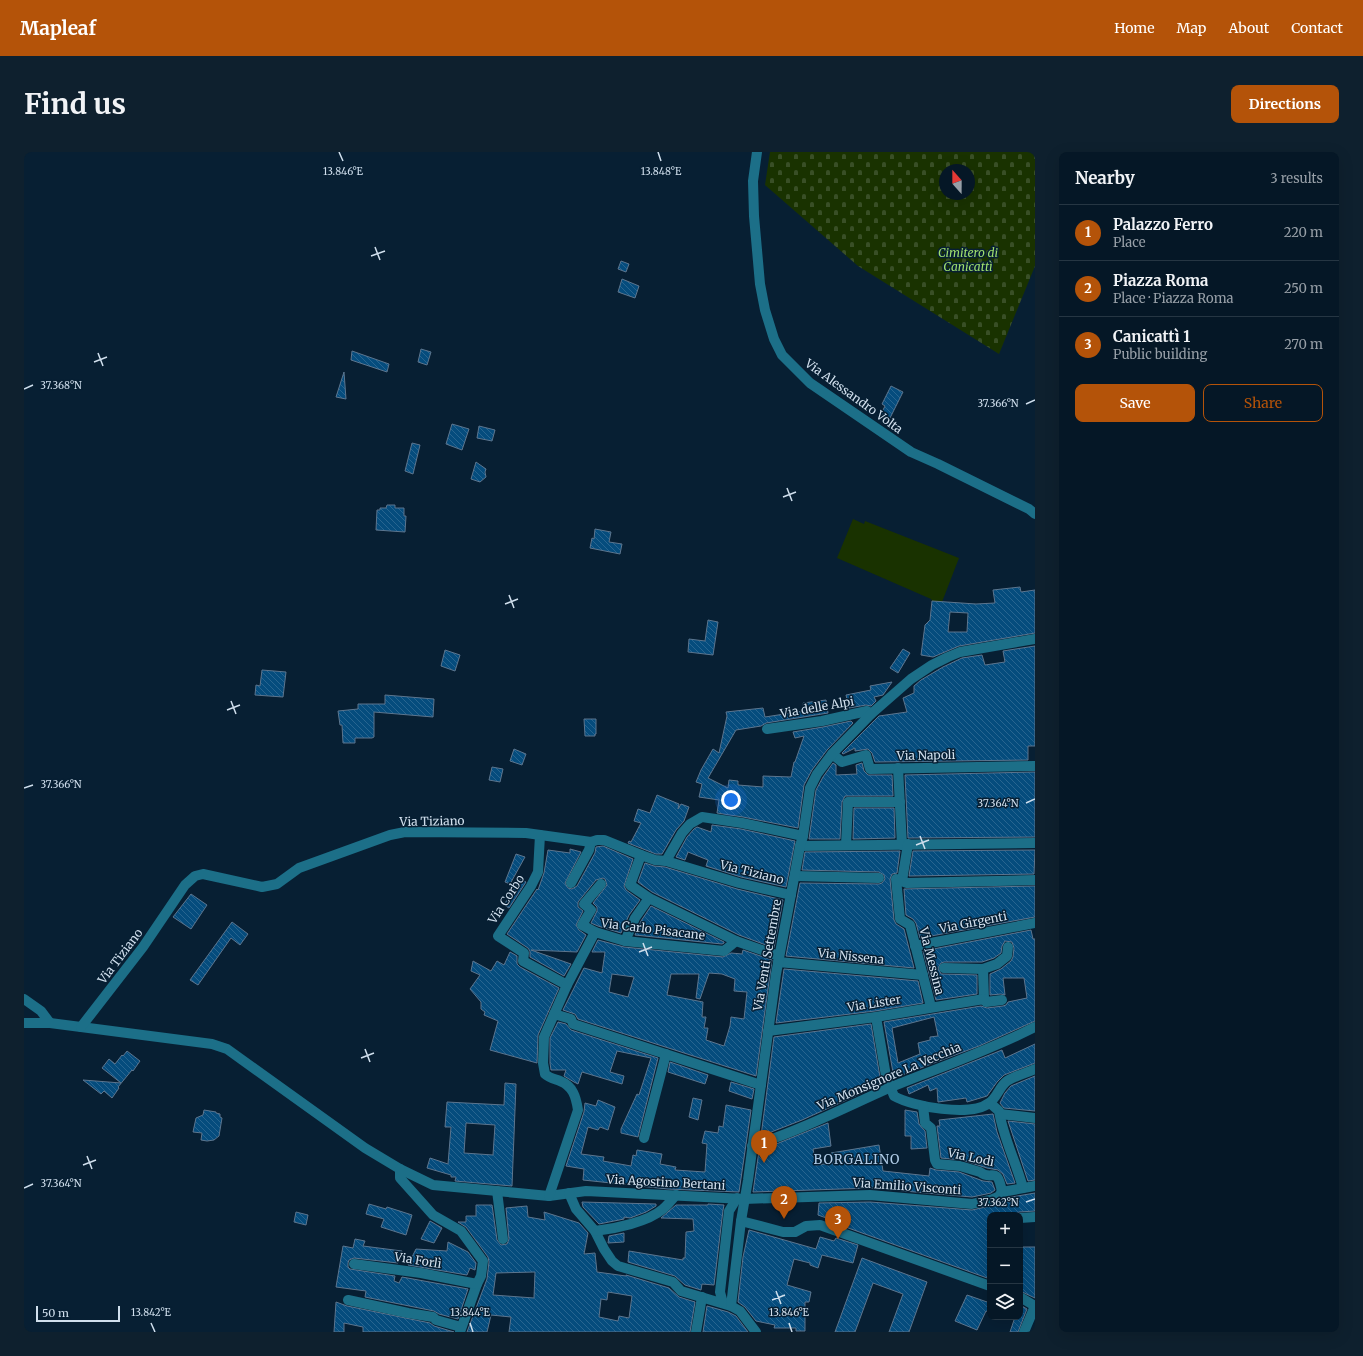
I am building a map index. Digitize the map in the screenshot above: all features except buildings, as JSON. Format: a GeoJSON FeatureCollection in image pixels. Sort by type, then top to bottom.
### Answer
{"type":"FeatureCollection","features":[{"type":"Feature","properties":{"kind":"street","name":"Via Alessandro Volta"},"geometry":{"type":"LineString","coordinates":[[757,152],[753,188],[760,284],[765,310],[774,339],[782,355],[810,383],[911,452],[1033,511]]}},
{"type":"Feature","properties":{"kind":"street","name":"Via Venti Settembre"},"geometry":{"type":"LineString","coordinates":[[740,1199],[748,1180],[778,959],[795,876],[810,788],[817,774],[832,754],[871,714],[911,679],[932,665],[960,652],[1035,639]]}},
{"type":"Feature","properties":{"kind":"street","name":"Via delle Alpi"},"geometry":{"type":"LineString","coordinates":[[767,729],[822,721],[867,711],[871,714]]}},
{"type":"Feature","properties":{"kind":"street","name":"Via Napoli"},"geometry":{"type":"LineString","coordinates":[[832,754],[842,762],[866,755],[870,769],[1035,766]]}},
{"type":"Feature","properties":{"kind":"street","name":"Via Messina"},"geometry":{"type":"LineString","coordinates":[[898,768],[905,845],[899,880],[900,919],[910,925],[930,1007]]}},
{"type":"Feature","properties":{"kind":"street"},"geometry":{"type":"LineString","coordinates":[[846,845],[848,802],[900,802]]}},
{"type":"Feature","properties":{"kind":"street"},"geometry":{"type":"LineString","coordinates":[[666,861],[682,833],[690,824],[702,817],[742,823],[801,841],[846,845],[1035,843]]}},
{"type":"Feature","properties":{"kind":"street","name":"Via Tiziano"},"geometry":{"type":"LineString","coordinates":[[81,1027],[143,947],[185,885],[194,876],[203,874],[262,887],[277,884],[299,868],[390,835],[405,832],[526,833],[591,842],[604,840],[655,860],[666,861],[739,883],[791,895]]}},
{"type":"Feature","properties":{"kind":"street","name":"Via Corbo"},"geometry":{"type":"LineString","coordinates":[[540,835],[538,872],[531,886],[498,936],[524,953],[523,961],[567,985]]}},
{"type":"Feature","properties":{"kind":"street"},"geometry":{"type":"LineString","coordinates":[[571,883],[589,850],[591,842]]}},
{"type":"Feature","properties":{"kind":"street","name":"Via Nissena"},"geometry":{"type":"LineString","coordinates":[[641,855],[630,884],[649,898],[736,941],[778,959],[922,975]]}},
{"type":"Feature","properties":{"kind":"street"},"geometry":{"type":"LineString","coordinates":[[795,876],[879,878]]}},
{"type":"Feature","properties":{"kind":"street"},"geometry":{"type":"LineString","coordinates":[[899,880],[907,883],[1035,880]]}},
{"type":"Feature","properties":{"kind":"street"},"geometry":{"type":"LineString","coordinates":[[595,932],[582,925],[591,910],[584,904],[601,884]]}},
{"type":"Feature","properties":{"kind":"street"},"geometry":{"type":"LineString","coordinates":[[626,940],[635,918],[649,898]]}},
{"type":"Feature","properties":{"kind":"street","name":"Via Girgenti"},"geometry":{"type":"LineString","coordinates":[[915,946],[1035,923]]}},
{"type":"Feature","properties":{"kind":"street","name":"Via Carlo Pisacane"},"geometry":{"type":"LineString","coordinates":[[549,1196],[578,1110],[576,1098],[572,1089],[564,1083],[545,1074],[543,1063],[544,1037],[567,985],[595,932],[626,940],[724,951],[736,941]]}},
{"type":"Feature","properties":{"kind":"street"},"geometry":{"type":"LineString","coordinates":[[944,968],[983,969],[997,964],[1007,956],[1008,947]]}},
{"type":"Feature","properties":{"kind":"street"},"geometry":{"type":"LineString","coordinates":[[983,969],[984,998]]}},
{"type":"Feature","properties":{"kind":"street","name":"Via Lister"},"geometry":{"type":"LineString","coordinates":[[768,1031],[876,1017],[984,998],[986,1002],[1002,1000]]}},
{"type":"Feature","properties":{"kind":"street"},"geometry":{"type":"LineString","coordinates":[[24,999],[41,1011],[50,1023]]}},
{"type":"Feature","properties":{"kind":"street"},"geometry":{"type":"LineString","coordinates":[[554,1014],[571,1019],[573,1024],[761,1085]]}},
{"type":"Feature","properties":{"kind":"street"},"geometry":{"type":"LineString","coordinates":[[876,1017],[886,1076],[894,1096],[901,1100],[923,1106],[951,1110],[971,1109],[990,1103],[1006,1082],[1035,1069]]}},
{"type":"Feature","properties":{"kind":"street"},"geometry":{"type":"LineString","coordinates":[[24,1023],[50,1023],[212,1044],[227,1048],[330,1124],[400,1170],[433,1185],[497,1191],[503,1239]]}},
{"type":"Feature","properties":{"kind":"street","name":"Via Monsignore La Vecchia"},"geometry":{"type":"LineString","coordinates":[[752,1146],[775,1138],[890,1088],[1014,1038],[1035,1028]]}},
{"type":"Feature","properties":{"kind":"street"},"geometry":{"type":"LineString","coordinates":[[644,1138],[666,1054]]}},
{"type":"Feature","properties":{"kind":"street"},"geometry":{"type":"LineString","coordinates":[[990,1103],[999,1111],[1002,1127],[1023,1188]]}},
{"type":"Feature","properties":{"kind":"street","name":"Via Lodi"},"geometry":{"type":"LineString","coordinates":[[923,1106],[925,1123],[931,1128],[935,1160],[937,1164],[960,1166],[983,1174],[996,1175],[1000,1179],[1002,1192]]}},
{"type":"Feature","properties":{"kind":"street"},"geometry":{"type":"LineString","coordinates":[[1000,1114],[1035,1118]]}},
{"type":"Feature","properties":{"kind":"street"},"geometry":{"type":"LineString","coordinates":[[348,1300],[408,1314],[433,1317],[436,1320],[461,1329],[481,1276],[483,1261],[461,1231],[432,1215],[416,1198],[400,1178],[400,1170]]}},
{"type":"Feature","properties":{"kind":"street","name":"Via Emilio Visconti"},"geometry":{"type":"LineString","coordinates":[[740,1199],[870,1195],[972,1204],[993,1199],[1002,1192],[1035,1186]]}},
{"type":"Feature","properties":{"kind":"street","name":"Via Agostino Bertani"},"geometry":{"type":"LineString","coordinates":[[497,1191],[549,1196],[586,1191],[740,1199]]}},
{"type":"Feature","properties":{"kind":"street"},"geometry":{"type":"LineString","coordinates":[[569,1193],[576,1208],[595,1231],[612,1261],[618,1266],[673,1282],[681,1291],[727,1304],[740,1311],[756,1332]]}},
{"type":"Feature","properties":{"kind":"street"},"geometry":{"type":"LineString","coordinates":[[595,1231],[617,1228],[652,1216],[663,1210],[676,1195]]}},
{"type":"Feature","properties":{"kind":"street"},"geometry":{"type":"LineString","coordinates":[[727,1304],[741,1221],[740,1199]]}},
{"type":"Feature","properties":{"kind":"street"},"geometry":{"type":"LineString","coordinates":[[727,1304],[720,1292],[729,1211],[740,1199]]}},
{"type":"Feature","properties":{"kind":"street"},"geometry":{"type":"LineString","coordinates":[[1023,1218],[1035,1217]]}},
{"type":"Feature","properties":{"kind":"street"},"geometry":{"type":"LineString","coordinates":[[741,1221],[783,1232],[795,1232],[806,1226],[820,1225],[987,1285]]}},
{"type":"Feature","properties":{"kind":"street","name":"Via Forlì"},"geometry":{"type":"LineString","coordinates":[[354,1264],[477,1284]]}},
{"type":"Feature","properties":{"kind":"street"},"geometry":{"type":"LineString","coordinates":[[696,1332],[702,1297]]}},
{"type":"Feature","properties":{"kind":"street"},"geometry":{"type":"LineString","coordinates":[[1023,1299],[1035,1306],[1024,1332]]}},
{"type":"Feature","properties":{"kind":"green space","name":"Cimitero di Canicattì"},"geometry":{"type":"Polygon","coordinates":[[[770,152],[1035,152],[1035,266],[999,354],[858,266],[765,185],[770,152]]]}},
{"type":"Feature","properties":{"kind":"green space"},"geometry":{"type":"Polygon","coordinates":[[[853,519],[864,524],[865,521],[959,558],[942,602],[932,601],[931,599],[837,558],[853,519]]]}},
{"type":"Feature","properties":{"kind":"place","name":"Palazzo Ferro"},"geometry":{"type":"Point","coordinates":[764,1163]}},
{"type":"Feature","properties":{"kind":"place","name":"Piazza Roma"},"geometry":{"type":"Point","coordinates":[784,1219]}},
{"type":"Feature","properties":{"kind":"place","name":"Canicattì 1"},"geometry":{"type":"Point","coordinates":[838,1239]}},
{"type":"Feature","properties":{"kind":"district","name":"BORGALINO"},"geometry":{"type":"Point","coordinates":[857,1159]}}]}
